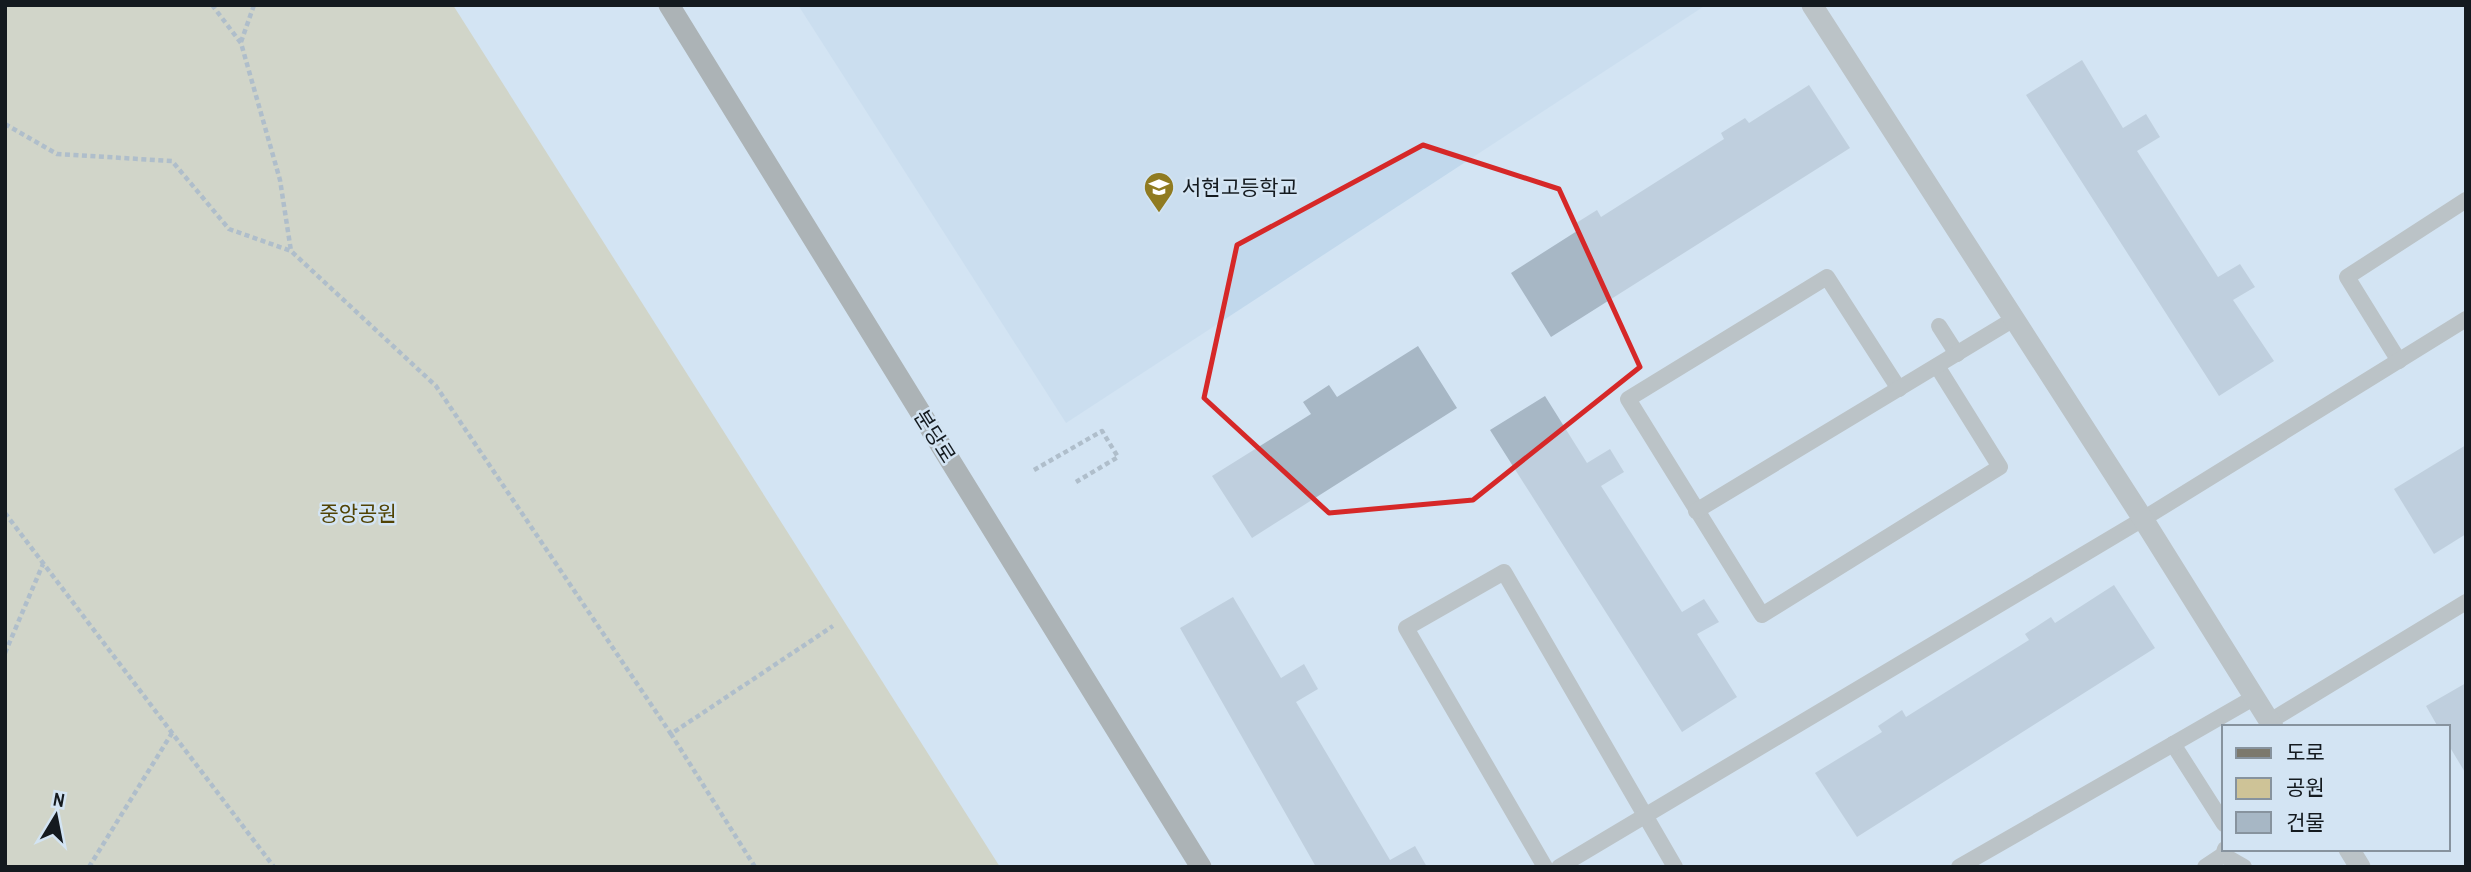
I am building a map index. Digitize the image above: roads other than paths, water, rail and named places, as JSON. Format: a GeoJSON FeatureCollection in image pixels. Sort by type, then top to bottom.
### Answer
{"type":"FeatureCollection","features":[{"type":"Feature","properties":{"kind":"main road","name":"분당로"},"geometry":{"type":"LineString","coordinates":[[669,5],[1201,867]]}},
{"type":"Feature","properties":{"kind":"street"},"geometry":{"type":"LineString","coordinates":[[1812,5],[2272,724]]}},
{"type":"Feature","properties":{"kind":"street"},"geometry":{"type":"LineString","coordinates":[[2349,851],[2360,867]]}},
{"type":"Feature","properties":{"kind":"lane"},"geometry":{"type":"LineString","coordinates":[[2399,361],[2347,277],[2466,200]]}},
{"type":"Feature","properties":{"kind":"lane"},"geometry":{"type":"LineString","coordinates":[[1899,389],[1827,277],[1628,399],[1762,615],[2000,467],[1937,366]]}},
{"type":"Feature","properties":{"kind":"lane"},"geometry":{"type":"LineString","coordinates":[[1696,511],[2014,319]]}},
{"type":"Feature","properties":{"kind":"lane"},"geometry":{"type":"LineString","coordinates":[[1559,867],[2143,519],[2466,319]]}},
{"type":"Feature","properties":{"kind":"lane"},"geometry":{"type":"LineString","coordinates":[[1939,326],[1957,354]]}},
{"type":"Feature","properties":{"kind":"lane"},"geometry":{"type":"LineString","coordinates":[[1545,867],[1406,628],[1504,572],[1675,867]]}},
{"type":"Feature","properties":{"kind":"lane"},"geometry":{"type":"LineString","coordinates":[[2272,724],[2466,602]]}},
{"type":"Feature","properties":{"kind":"lane"},"geometry":{"type":"LineString","coordinates":[[1959,867],[2255,697]]}},
{"type":"Feature","properties":{"kind":"lane"},"geometry":{"type":"LineString","coordinates":[[2173,744],[2222,821]]}},
{"type":"Feature","properties":{"kind":"lane"},"geometry":{"type":"LineString","coordinates":[[2204,867],[2224,852],[2244,867]]}},
{"type":"Feature","properties":{"kind":"place","name":"서현고등학교"},"geometry":{"type":"Point","coordinates":[1159,214]}},
{"type":"Feature","properties":{"kind":"park label","name":"중앙공원"},"geometry":{"type":"Point","coordinates":[358,513]}}]}
